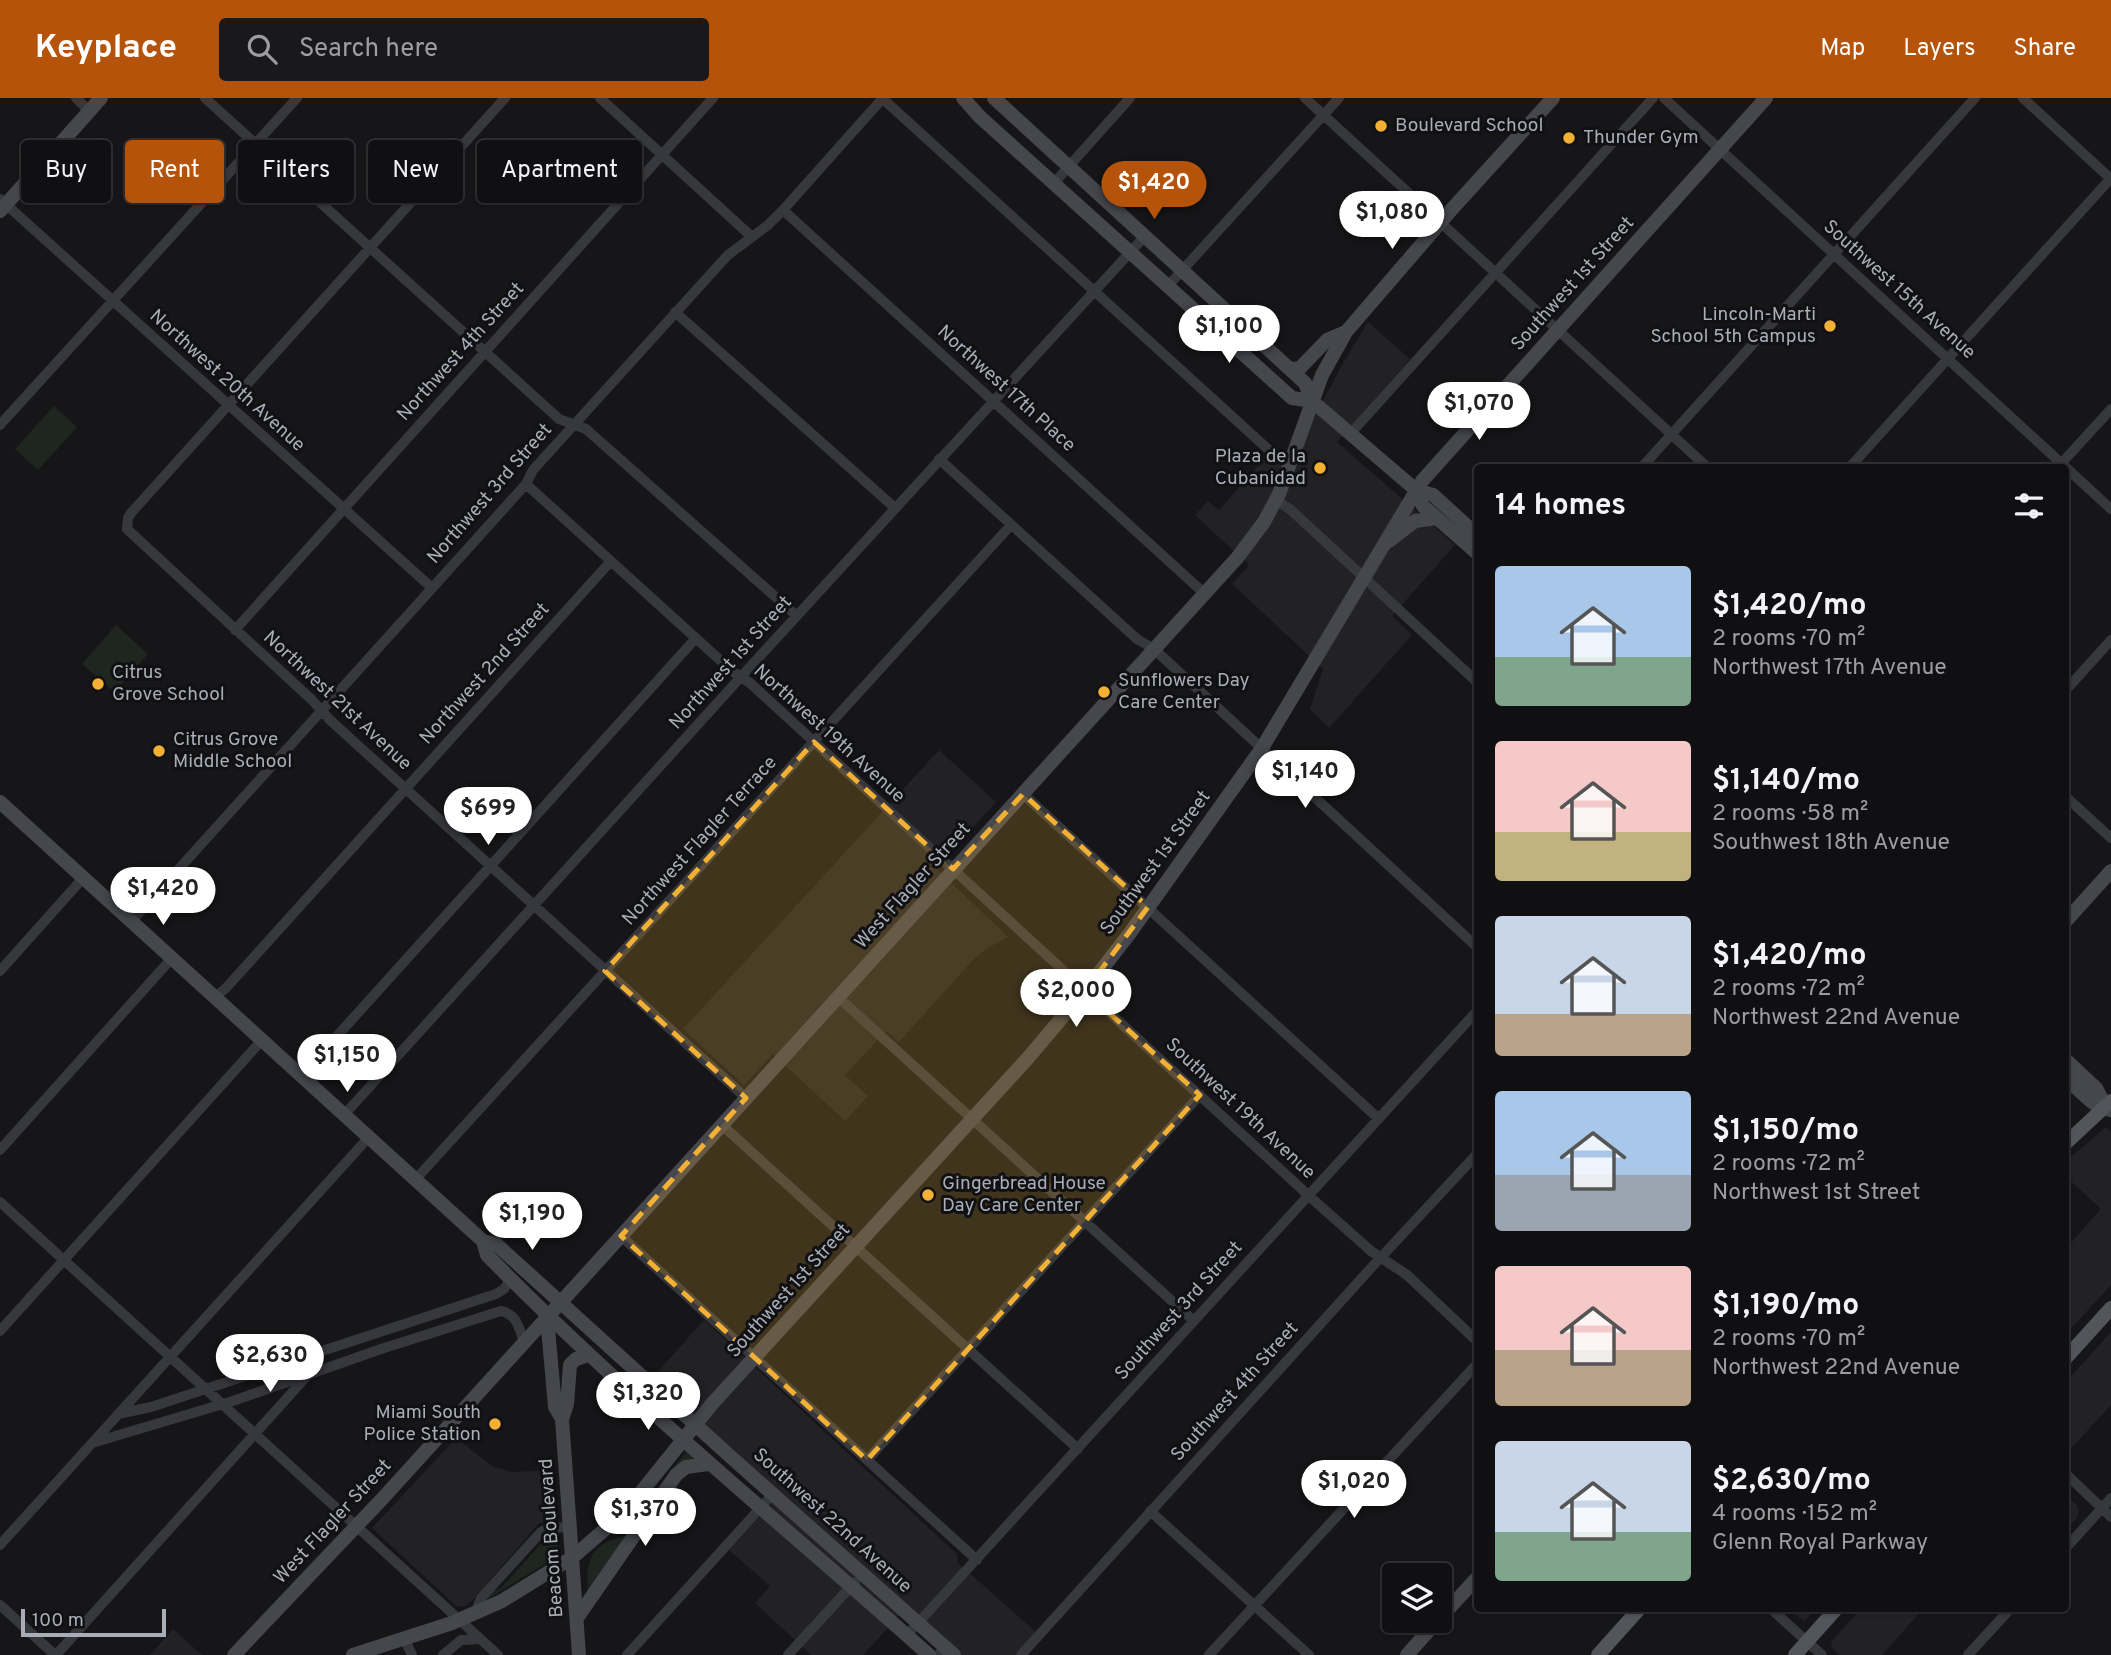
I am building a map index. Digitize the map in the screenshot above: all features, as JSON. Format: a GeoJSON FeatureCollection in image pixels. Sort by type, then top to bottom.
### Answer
{"type":"FeatureCollection","features":[{"type":"Feature","properties":{"kind":"main road"},"geometry":{"type":"LineString","coordinates":[[2,205],[101,98]]}},
{"type":"Feature","properties":{"kind":"main road"},"geometry":{"type":"LineString","coordinates":[[963,98],[980,117],[1292,398],[1312,401],[1416,490],[1433,495],[1474,532]]}},
{"type":"Feature","properties":{"kind":"main road"},"geometry":{"type":"LineString","coordinates":[[994,98],[1306,383],[1312,401]]}},
{"type":"Feature","properties":{"kind":"main road","name":"West Flagler Street"},"geometry":{"type":"LineString","coordinates":[[234,1655],[377,1504],[1249,544],[1276,500],[1312,401],[1346,332],[1553,98]]}},
{"type":"Feature","properties":{"kind":"main road","name":"Southwest 1st Street"},"geometry":{"type":"LineString","coordinates":[[353,1655],[475,1614],[520,1591],[573,1557],[635,1502],[696,1424],[1084,991],[1262,748],[1366,579],[1416,490],[1766,98]]}},
{"type":"Feature","properties":{"kind":"main road"},"geometry":{"type":"LineString","coordinates":[[1291,369],[1300,368],[1327,340],[1346,332]]}},
{"type":"Feature","properties":{"kind":"main road"},"geometry":{"type":"LineString","coordinates":[[1416,490],[1423,506],[1474,551]]}},
{"type":"Feature","properties":{"kind":"main road"},"geometry":{"type":"LineString","coordinates":[[1385,544],[1415,521],[1437,518]]}},
{"type":"Feature","properties":{"kind":"main road"},"geometry":{"type":"LineString","coordinates":[[0,802],[483,1241]]}},
{"type":"Feature","properties":{"kind":"main road"},"geometry":{"type":"LineString","coordinates":[[2069,918],[2111,871]]}},
{"type":"Feature","properties":{"kind":"main road"},"geometry":{"type":"LineString","coordinates":[[2069,1063],[2096,1088],[2109,1106]]}},
{"type":"Feature","properties":{"kind":"main road"},"geometry":{"type":"LineString","coordinates":[[2069,1082],[2092,1102],[2109,1106]]}},
{"type":"Feature","properties":{"kind":"main road"},"geometry":{"type":"LineString","coordinates":[[2069,1141],[2109,1106]]}},
{"type":"Feature","properties":{"kind":"main road","name":"Southwest 22nd Avenue"},"geometry":{"type":"LineString","coordinates":[[929,1655],[852,1585],[708,1464],[547,1317],[487,1255],[483,1241],[496,1244],[919,1623],[945,1652]]}},
{"type":"Feature","properties":{"kind":"main road"},"geometry":{"type":"LineString","coordinates":[[2069,1355],[2111,1308]]}},
{"type":"Feature","properties":{"kind":"main road","name":"Beacom Boulevard"},"geometry":{"type":"LineString","coordinates":[[547,1317],[555,1407],[562,1419]]}},
{"type":"Feature","properties":{"kind":"main road","name":"Beacom Boulevard"},"geometry":{"type":"LineString","coordinates":[[579,1655],[562,1419],[567,1404],[570,1365],[576,1359],[588,1355]]}},
{"type":"Feature","properties":{"kind":"main road"},"geometry":{"type":"LineString","coordinates":[[577,1618],[643,1520],[681,1470],[708,1464]]}},
{"type":"Feature","properties":{"kind":"main road"},"geometry":{"type":"LineString","coordinates":[[597,1538],[621,1532],[643,1520]]}},
{"type":"Feature","properties":{"kind":"main road"},"geometry":{"type":"LineString","coordinates":[[248,1655],[348,1546],[355,1525]]}},
{"type":"Feature","properties":{"kind":"main road"},"geometry":{"type":"LineString","coordinates":[[1452,1605],[1474,1581]]}},
{"type":"Feature","properties":{"kind":"main road"},"geometry":{"type":"LineString","coordinates":[[1598,1655],[1636,1612]]}},
{"type":"Feature","properties":{"kind":"main road"},"geometry":{"type":"LineString","coordinates":[[1795,1655],[1833,1612]]}},
{"type":"Feature","properties":{"kind":"main road"},"geometry":{"type":"LineString","coordinates":[[1407,1655],[1427,1633]]}},
{"type":"Feature","properties":{"kind":"street"},"geometry":{"type":"LineString","coordinates":[[76,98],[89,111]]}},
{"type":"Feature","properties":{"kind":"street"},"geometry":{"type":"LineString","coordinates":[[205,98],[252,140]]}},
{"type":"Feature","properties":{"kind":"street"},"geometry":{"type":"LineString","coordinates":[[260,140],[297,98]]}},
{"type":"Feature","properties":{"kind":"street"},"geometry":{"type":"LineString","coordinates":[[229,407],[505,98]]}},
{"type":"Feature","properties":{"kind":"street"},"geometry":{"type":"LineString","coordinates":[[600,98],[752,237]]}},
{"type":"Feature","properties":{"kind":"street","name":"Northwest 4th Street"},"geometry":{"type":"LineString","coordinates":[[235,630],[713,98]]}},
{"type":"Feature","properties":{"kind":"street"},"geometry":{"type":"LineString","coordinates":[[883,98],[1270,451],[1292,462]]}},
{"type":"Feature","properties":{"kind":"street","name":"Northwest 3rd Street"},"geometry":{"type":"LineString","coordinates":[[131,922],[526,484],[533,470],[675,312],[734,249],[783,210],[883,98]]}},
{"type":"Feature","properties":{"kind":"street"},"geometry":{"type":"LineString","coordinates":[[1054,183],[1130,98]]}},
{"type":"Feature","properties":{"kind":"street"},"geometry":{"type":"LineString","coordinates":[[1305,98],[1704,464]]}},
{"type":"Feature","properties":{"kind":"street"},"geometry":{"type":"LineString","coordinates":[[1167,287],[1339,98]]}},
{"type":"Feature","properties":{"kind":"street"},"geometry":{"type":"LineString","coordinates":[[1351,433],[1653,98]]}},
{"type":"Feature","properties":{"kind":"street","name":"Southwest 15th Avenue"},"geometry":{"type":"LineString","coordinates":[[1664,98],[1948,358],[2059,464]]}},
{"type":"Feature","properties":{"kind":"street"},"geometry":{"type":"LineString","coordinates":[[1645,464],[1975,98]]}},
{"type":"Feature","properties":{"kind":"street"},"geometry":{"type":"LineString","coordinates":[[1853,464],[2111,178],[2023,98]]}},
{"type":"Feature","properties":{"kind":"street"},"geometry":{"type":"LineString","coordinates":[[0,425],[238,164]]}},
{"type":"Feature","properties":{"kind":"street"},"geometry":{"type":"LineString","coordinates":[[321,203],[559,419],[586,429],[797,616]]}},
{"type":"Feature","properties":{"kind":"street","name":"Northwest 20th Avenue"},"geometry":{"type":"LineString","coordinates":[[2,205],[432,588]]}},
{"type":"Feature","properties":{"kind":"street","name":"Northwest 17th Place"},"geometry":{"type":"LineString","coordinates":[[783,210],[1205,594]]}},
{"type":"Feature","properties":{"kind":"street","name":"Northwest 1st Street"},"geometry":{"type":"LineString","coordinates":[[344,1115],[1145,236]]}},
{"type":"Feature","properties":{"kind":"street"},"geometry":{"type":"LineString","coordinates":[[675,312],[895,508]]}},
{"type":"Feature","properties":{"kind":"street","name":"Northwest 21st Avenue"},"geometry":{"type":"LineString","coordinates":[[229,407],[131,513],[127,523],[131,534],[746,1098]]}},
{"type":"Feature","properties":{"kind":"street"},"geometry":{"type":"LineString","coordinates":[[2061,464],[2111,409]]}},
{"type":"Feature","properties":{"kind":"street"},"geometry":{"type":"LineString","coordinates":[[939,460],[1137,639],[1154,649],[1474,944]]}},
{"type":"Feature","properties":{"kind":"street","name":"Southwest 15th Avenue"},"geometry":{"type":"LineString","coordinates":[[2069,473],[2111,509]]}},
{"type":"Feature","properties":{"kind":"street","name":"Northwest 19th Avenue"},"geometry":{"type":"LineString","coordinates":[[526,484],[953,869]]}},
{"type":"Feature","properties":{"kind":"street"},"geometry":{"type":"LineString","coordinates":[[1276,500],[1291,510],[1474,678]]}},
{"type":"Feature","properties":{"kind":"street","name":"Northwest Flagler Terrace"},"geometry":{"type":"LineString","coordinates":[[415,1180],[1011,525]]}},
{"type":"Feature","properties":{"kind":"street","name":"Northwest 2nd Street"},"geometry":{"type":"LineString","coordinates":[[215,997],[611,561]]}},
{"type":"Feature","properties":{"kind":"street"},"geometry":{"type":"LineString","coordinates":[[301,1076],[696,638]]}},
{"type":"Feature","properties":{"kind":"street"},"geometry":{"type":"LineString","coordinates":[[2069,687],[2111,640]]}},
{"type":"Feature","properties":{"kind":"street"},"geometry":{"type":"LineString","coordinates":[[1023,794],[1379,1119]]}},
{"type":"Feature","properties":{"kind":"street"},"geometry":{"type":"LineString","coordinates":[[2069,800],[2111,838]]}},
{"type":"Feature","properties":{"kind":"street","name":"Southwest 19th Avenue"},"geometry":{"type":"LineString","coordinates":[[953,869],[1308,1195],[1381,1258],[1407,1275],[1474,1338]]}},
{"type":"Feature","properties":{"kind":"street"},"geometry":{"type":"LineString","coordinates":[[0,971],[83,878]]}},
{"type":"Feature","properties":{"kind":"street"},"geometry":{"type":"LineString","coordinates":[[0,1150],[172,958]]}},
{"type":"Feature","properties":{"kind":"street"},"geometry":{"type":"LineString","coordinates":[[838,997],[1194,1321]]}},
{"type":"Feature","properties":{"kind":"street","name":"Southwest 3rd Street"},"geometry":{"type":"LineString","coordinates":[[907,1635],[1474,1014]]}},
{"type":"Feature","properties":{"kind":"street"},"geometry":{"type":"LineString","coordinates":[[0,1331],[262,1040]]}},
{"type":"Feature","properties":{"kind":"street"},"geometry":{"type":"LineString","coordinates":[[867,1460],[1200,1095]]}},
{"type":"Feature","properties":{"kind":"street"},"geometry":{"type":"LineString","coordinates":[[722,1125],[1078,1449]]}},
{"type":"Feature","properties":{"kind":"street"},"geometry":{"type":"LineString","coordinates":[[0,1545],[369,1138]]}},
{"type":"Feature","properties":{"kind":"street","name":"Southwest 4th Street"},"geometry":{"type":"LineString","coordinates":[[1021,1655],[1150,1510],[1474,1157]]}},
{"type":"Feature","properties":{"kind":"street"},"geometry":{"type":"LineString","coordinates":[[0,1202],[498,1655]]}},
{"type":"Feature","properties":{"kind":"street"},"geometry":{"type":"LineString","coordinates":[[621,1236],[977,1560]]}},
{"type":"Feature","properties":{"kind":"street"},"geometry":{"type":"LineString","coordinates":[[118,1414],[150,1407],[496,1294],[504,1289],[511,1279]]}},
{"type":"Feature","properties":{"kind":"street"},"geometry":{"type":"LineString","coordinates":[[91,1444],[222,1404],[501,1311],[515,1318],[524,1342]]}},
{"type":"Feature","properties":{"kind":"street"},"geometry":{"type":"LineString","coordinates":[[1209,1655],[1474,1367]]}},
{"type":"Feature","properties":{"kind":"street"},"geometry":{"type":"LineString","coordinates":[[0,1605],[55,1655],[308,1374]]}},
{"type":"Feature","properties":{"kind":"street"},"geometry":{"type":"LineString","coordinates":[[2069,1477],[2111,1517]]}},
{"type":"Feature","properties":{"kind":"street"},"geometry":{"type":"LineString","coordinates":[[627,1655],[773,1494]]}},
{"type":"Feature","properties":{"kind":"street"},"geometry":{"type":"LineString","coordinates":[[2069,1545],[2111,1499]]}},
{"type":"Feature","properties":{"kind":"street"},"geometry":{"type":"LineString","coordinates":[[1150,1510],[1309,1655]]}},
{"type":"Feature","properties":{"kind":"street"},"geometry":{"type":"LineString","coordinates":[[475,1614],[481,1598],[541,1532],[550,1528],[570,1527]]}},
{"type":"Feature","properties":{"kind":"street"},"geometry":{"type":"LineString","coordinates":[[788,1655],[863,1574]]}},
{"type":"Feature","properties":{"kind":"street"},"geometry":{"type":"LineString","coordinates":[[1774,1612],[1822,1655]]}},
{"type":"Feature","properties":{"kind":"street"},"geometry":{"type":"LineString","coordinates":[[1968,1655],[2007,1612]]}},
{"type":"Feature","properties":{"kind":"street"},"geometry":{"type":"LineString","coordinates":[[404,1638],[412,1655]]}},
{"type":"Feature","properties":{"kind":"street"},"geometry":{"type":"LineString","coordinates":[[443,1655],[461,1640],[480,1639]]}},
{"type":"Feature","properties":{"kind":"highlighted area"},"geometry":{"type":"Polygon","coordinates":[[[814,742],[953,869],[1023,794],[1148,907],[1085,991],[1200,1095],[867,1460],[621,1236],[746,1098],[605,971],[814,742]]]}},
{"type":"Feature","properties":{"kind":"shaded area"},"geometry":{"type":"Polygon","coordinates":[[[1368,322],[1410,359],[1337,442],[1455,545],[1392,616],[1412,635],[1329,728],[1310,709],[1323,669],[1232,584],[1249,565],[1195,515],[1208,501],[1219,510],[1267,456],[1295,472],[1307,431],[1368,322]]]}},
{"type":"Feature","properties":{"kind":"shaded area"},"geometry":{"type":"Polygon","coordinates":[[[54,406],[77,427],[38,470],[15,449],[54,406]]]}},
{"type":"Feature","properties":{"kind":"shaded area"},"geometry":{"type":"Polygon","coordinates":[[[116,625],[148,654],[114,692],[82,664],[116,625]]]}},
{"type":"Feature","properties":{"kind":"shaded area"},"geometry":{"type":"Polygon","coordinates":[[[939,750],[996,802],[936,868],[1008,937],[974,959],[899,1042],[886,1031],[845,1075],[868,1096],[845,1121],[773,1054],[744,1085],[683,1029],[939,750]]]}},
{"type":"Feature","properties":{"kind":"shaded area"},"geometry":{"type":"Polygon","coordinates":[[[2106,1127],[2111,1132],[2111,1285],[2069,1331],[2069,1245],[2101,1209],[2069,1180],[2069,1159],[2106,1127]]]}},
{"type":"Feature","properties":{"kind":"shaded area"},"geometry":{"type":"Polygon","coordinates":[[[704,1320],[957,1554],[958,1563],[1036,1632],[1015,1655],[961,1655],[907,1607],[863,1655],[811,1655],[755,1603],[770,1586],[729,1550],[780,1495],[652,1378],[704,1320]]]}},
{"type":"Feature","properties":{"kind":"shaded area"},"geometry":{"type":"Polygon","coordinates":[[[2111,1332],[2111,1405],[2069,1451],[2069,1379],[2111,1332]]]}},
{"type":"Feature","properties":{"kind":"shaded area"},"geometry":{"type":"Polygon","coordinates":[[[456,1438],[492,1466],[512,1472],[552,1470],[555,1518],[538,1524],[472,1601],[463,1607],[456,1606],[372,1528],[456,1438]]]}},
{"type":"Feature","properties":{"kind":"shaded area"},"geometry":{"type":"Polygon","coordinates":[[[686,1452],[696,1460],[670,1477],[638,1517],[625,1525],[648,1501],[686,1452]]]}},
{"type":"Feature","properties":{"kind":"shaded area"},"geometry":{"type":"Polygon","coordinates":[[[2069,1498],[2079,1511],[2069,1527],[2069,1498]]]}},
{"type":"Feature","properties":{"kind":"shaded area"},"geometry":{"type":"Polygon","coordinates":[[[549,1535],[554,1535],[557,1539],[558,1556],[486,1600],[491,1592],[501,1588],[549,1535]]]}},
{"type":"Feature","properties":{"kind":"shaded area"},"geometry":{"type":"Polygon","coordinates":[[[625,1536],[588,1590],[588,1570],[593,1554],[605,1543],[625,1536]]]}},
{"type":"Feature","properties":{"kind":"shaded area"},"geometry":{"type":"Polygon","coordinates":[[[1792,1612],[1813,1612],[1804,1621],[1792,1612]]]}},
{"type":"Feature","properties":{"kind":"shaded area"},"geometry":{"type":"Polygon","coordinates":[[[1857,1612],[1920,1612],[1882,1655],[1839,1655],[1831,1647],[1832,1641],[1857,1612]]]}},
{"type":"Feature","properties":{"kind":"shaded area"},"geometry":{"type":"Polygon","coordinates":[[[173,1629],[202,1655],[150,1655],[173,1629]]]}},
{"type":"Feature","properties":{"kind":"place","name":"Boulevard School"},"geometry":{"type":"Point","coordinates":[1381,126]}},
{"type":"Feature","properties":{"kind":"place","name":"Thunder Gym"},"geometry":{"type":"Point","coordinates":[1569,138]}},
{"type":"Feature","properties":{"kind":"place","name":"Lincoln-Marti School 5th Campus"},"geometry":{"type":"Point","coordinates":[1830,326]}},
{"type":"Feature","properties":{"kind":"place","name":"Plaza de la Cubanidad"},"geometry":{"type":"Point","coordinates":[1320,468]}},
{"type":"Feature","properties":{"kind":"place","name":"Citrus Grove School"},"geometry":{"type":"Point","coordinates":[98,684]}},
{"type":"Feature","properties":{"kind":"place","name":"Sunflowers Day Care Center"},"geometry":{"type":"Point","coordinates":[1104,692]}},
{"type":"Feature","properties":{"kind":"place","name":"Citrus Grove Middle School"},"geometry":{"type":"Point","coordinates":[159,751]}},
{"type":"Feature","properties":{"kind":"place","name":"Gingerbread House Day Care Center"},"geometry":{"type":"Point","coordinates":[928,1195]}},
{"type":"Feature","properties":{"kind":"place","name":"Miami South Police Station"},"geometry":{"type":"Point","coordinates":[495,1424]}}]}
